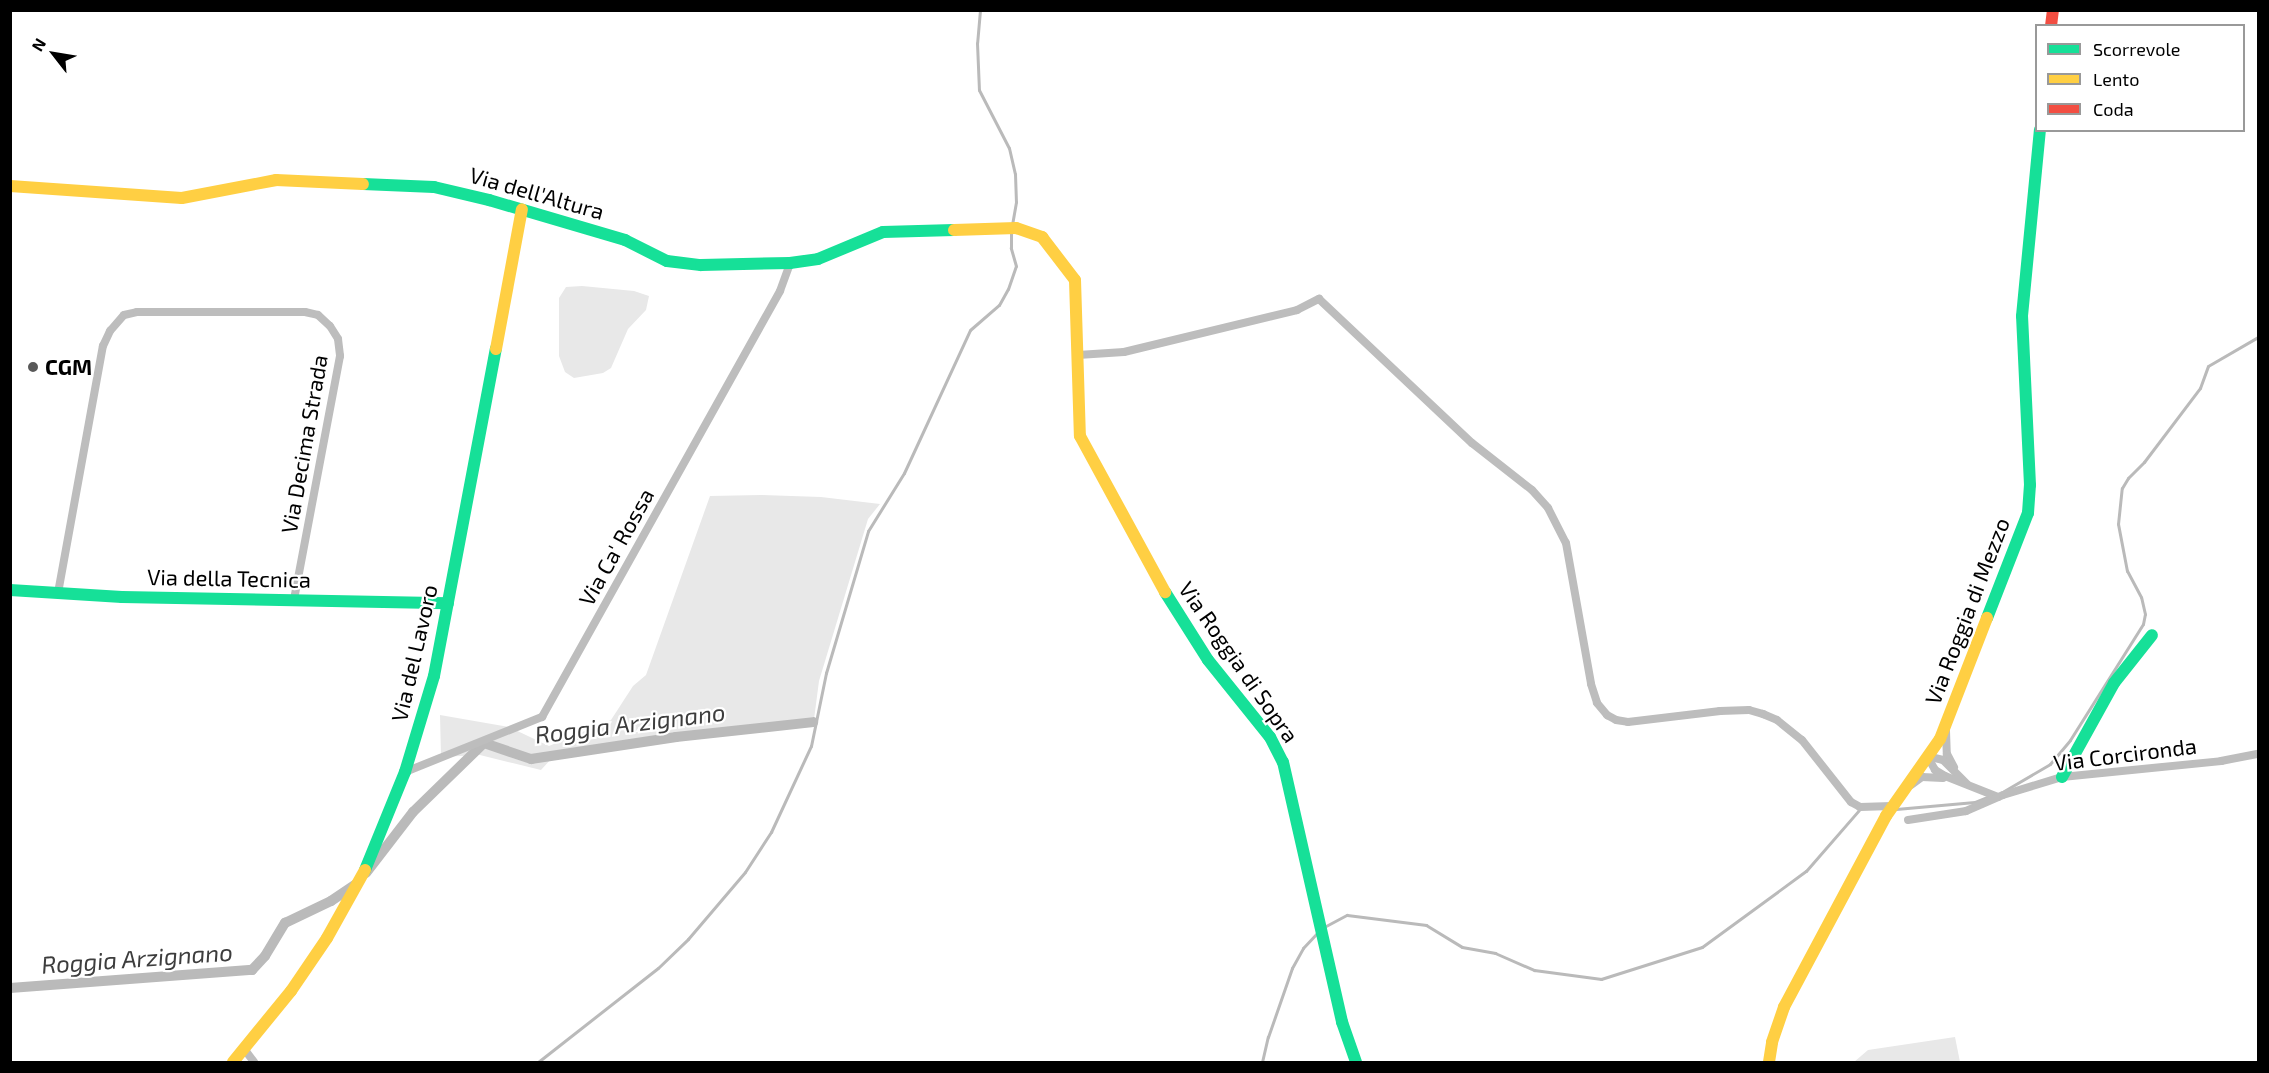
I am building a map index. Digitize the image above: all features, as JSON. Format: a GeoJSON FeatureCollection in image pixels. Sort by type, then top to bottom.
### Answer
{"type":"FeatureCollection","features":[{"type":"Feature","properties":{"kind":"street","name":"Via Roggia di Mezzo"},"geometry":{"type":"LineString","coordinates":[[1770,1062],[1772,1042],[1784,1007],[1893,806],[1940,739],[2028,513],[2030,485],[2022,316],[2040,132]]}},
{"type":"Feature","properties":{"kind":"street","name":"Via dell'Altura"},"geometry":{"type":"LineString","coordinates":[[10,186],[192,198],[263,181],[326,180],[434,187],[522,209],[625,240],[667,261],[701,265],[790,263],[818,260],[883,232],[1016,228],[1041,237]]}},
{"type":"Feature","properties":{"kind":"street","name":"Via del Lavoro"},"geometry":{"type":"LineString","coordinates":[[233,1062],[291,991],[327,938],[362,876],[405,772],[434,676],[522,209]]}},
{"type":"Feature","properties":{"kind":"street","name":"Via Roggia di Sopra"},"geometry":{"type":"LineString","coordinates":[[1041,237],[1075,280],[1080,436],[1161,586],[1208,660],[1270,737],[1283,762],[1342,1022],[1356,1062]]}},
{"type":"Feature","properties":{"kind":"street","name":"Via Ca' Rossa"},"geometry":{"type":"LineString","coordinates":[[405,772],[542,717],[780,291],[790,263]]}},
{"type":"Feature","properties":{"kind":"street"},"geometry":{"type":"LineString","coordinates":[[1078,355],[1124,352],[1297,310],[1319,299],[1472,443],[1532,490],[1548,508],[1566,543],[1591,684],[1597,704],[1607,715],[1616,720],[1628,722],[1720,711],[1749,710],[1763,714],[1777,720],[1802,740],[1851,802],[1860,807],[1893,806],[1923,777],[1932,776],[1967,784],[1998,797]]}},
{"type":"Feature","properties":{"kind":"street","name":"Via Decima Strada"},"geometry":{"type":"LineString","coordinates":[[58,593],[103,346],[110,331],[124,315],[136,312],[305,312],[318,315],[330,326],[338,339],[340,356],[294,600]]}},
{"type":"Feature","properties":{"kind":"street","name":"Via della Tecnica"},"geometry":{"type":"LineString","coordinates":[[10,590],[448,603]]}},
{"type":"Feature","properties":{"kind":"street"},"geometry":{"type":"LineString","coordinates":[[2062,777],[2114,683],[2152,635]]}},
{"type":"Feature","properties":{"kind":"street"},"geometry":{"type":"LineString","coordinates":[[1946,722],[1947,754],[1967,784]]}},
{"type":"Feature","properties":{"kind":"street","name":"Via Corcironda"},"geometry":{"type":"LineString","coordinates":[[1908,820],[1966,812],[1998,797],[2062,777],[2221,761],[2259,754]]}},
{"type":"Feature","properties":{"kind":"street"},"geometry":{"type":"LineString","coordinates":[[1928,756],[1943,760],[1967,784]]}},
{"type":"Feature","properties":{"kind":"street"},"geometry":{"type":"LineString","coordinates":[[245,1050],[254,1062]]}},
{"type":"Feature","properties":{"kind":"shaded area"},"geometry":{"type":"Polygon","coordinates":[[[582,286],[634,291],[649,296],[646,310],[628,329],[611,368],[603,373],[574,378],[565,372],[559,356],[559,298],[566,287],[582,286]]]}},
{"type":"Feature","properties":{"kind":"shaded area"},"geometry":{"type":"Polygon","coordinates":[[[710,496],[821,497],[880,504],[868,519],[819,681],[813,727],[731,730],[552,758],[541,770],[480,755],[441,757],[440,715],[509,727],[549,746],[611,720],[633,686],[646,675],[710,496]]]}},
{"type":"Feature","properties":{"kind":"shaded area"},"geometry":{"type":"Polygon","coordinates":[[[1955,1037],[1960,1062],[1854,1062],[1868,1050],[1955,1037]]]}},
{"type":"Feature","properties":{"kind":"waterway","name":"Roggia Arzignano"},"geometry":{"type":"LineString","coordinates":[[980,10],[977,43],[979,90],[1009,148],[1015,174],[1016,202],[1012,225]]}},
{"type":"Feature","properties":{"kind":"waterway","name":"Roggia Arzignano"},"geometry":{"type":"LineString","coordinates":[[538,1062],[658,968],[688,939],[745,872],[771,832],[811,746],[826,673],[868,531],[904,473],[970,330],[999,305],[1008,289],[1016,266],[1011,248],[1011,232]]}},
{"type":"Feature","properties":{"kind":"waterway"},"geometry":{"type":"LineString","coordinates":[[2004,791],[2050,764],[2070,740],[2143,624],[2145,614],[2141,597],[2127,571],[2118,524],[2122,488],[2200,388],[2208,366],[2258,337]]}},
{"type":"Feature","properties":{"kind":"waterway","name":"Roggia Arzignano"},"geometry":{"type":"LineString","coordinates":[[366,873],[413,812],[484,743],[531,759],[676,737],[813,722]]}},
{"type":"Feature","properties":{"kind":"waterway"},"geometry":{"type":"LineString","coordinates":[[1896,809],[1975,802],[1990,796]]}},
{"type":"Feature","properties":{"kind":"waterway"},"geometry":{"type":"LineString","coordinates":[[1324,927],[1347,915],[1426,925],[1462,947],[1495,953],[1534,970],[1601,979],[1702,947],[1806,871],[1859,810]]}},
{"type":"Feature","properties":{"kind":"waterway","name":"Roggia Arzignano"},"geometry":{"type":"LineString","coordinates":[[10,988],[252,970],[265,956],[285,923],[331,901],[356,884]]}},
{"type":"Feature","properties":{"kind":"waterway"},"geometry":{"type":"LineString","coordinates":[[1262,1062],[1268,1037],[1292,968],[1303,948],[1319,931]]}},
{"type":"Feature","properties":{"kind":"traffic: fast"},"geometry":{"type":"LineString","coordinates":[[1987,618],[2028,513],[2030,485],[2022,316],[2040,132]]}},
{"type":"Feature","properties":{"kind":"traffic: fast"},"geometry":{"type":"LineString","coordinates":[[363,184],[434,187],[489,200],[625,240],[667,261],[701,265],[790,263],[818,259],[883,232],[954,230]]}},
{"type":"Feature","properties":{"kind":"traffic: fast"},"geometry":{"type":"LineString","coordinates":[[365,870],[405,772],[434,676],[496,349]]}},
{"type":"Feature","properties":{"kind":"traffic: fast"},"geometry":{"type":"LineString","coordinates":[[10,590],[122,597],[448,603]]}},
{"type":"Feature","properties":{"kind":"traffic: fast"},"geometry":{"type":"LineString","coordinates":[[1165,592],[1208,660],[1270,737],[1283,762],[1342,1022],[1356,1062]]}},
{"type":"Feature","properties":{"kind":"traffic: fast"},"geometry":{"type":"LineString","coordinates":[[2062,777],[2114,683],[2152,635]]}},
{"type":"Feature","properties":{"kind":"traffic: slow"},"geometry":{"type":"LineString","coordinates":[[10,186],[182,198],[276,180],[363,184]]}},
{"type":"Feature","properties":{"kind":"traffic: slow"},"geometry":{"type":"LineString","coordinates":[[496,349],[522,209]]}},
{"type":"Feature","properties":{"kind":"traffic: slow"},"geometry":{"type":"LineString","coordinates":[[954,230],[1016,228],[1042,237],[1075,280],[1080,436],[1165,592]]}},
{"type":"Feature","properties":{"kind":"traffic: slow"},"geometry":{"type":"LineString","coordinates":[[1769,1062],[1772,1042],[1784,1007],[1886,816],[1940,739],[1987,618]]}},
{"type":"Feature","properties":{"kind":"traffic: slow"},"geometry":{"type":"LineString","coordinates":[[233,1062],[291,991],[327,938],[365,870]]}},
{"type":"Feature","properties":{"kind":"traffic: jam"},"geometry":{"type":"LineString","coordinates":[[2051,24],[2053,10]]}},
{"type":"Feature","properties":{"kind":"place","name":"CGM"},"geometry":{"type":"Point","coordinates":[33,367]}}]}
